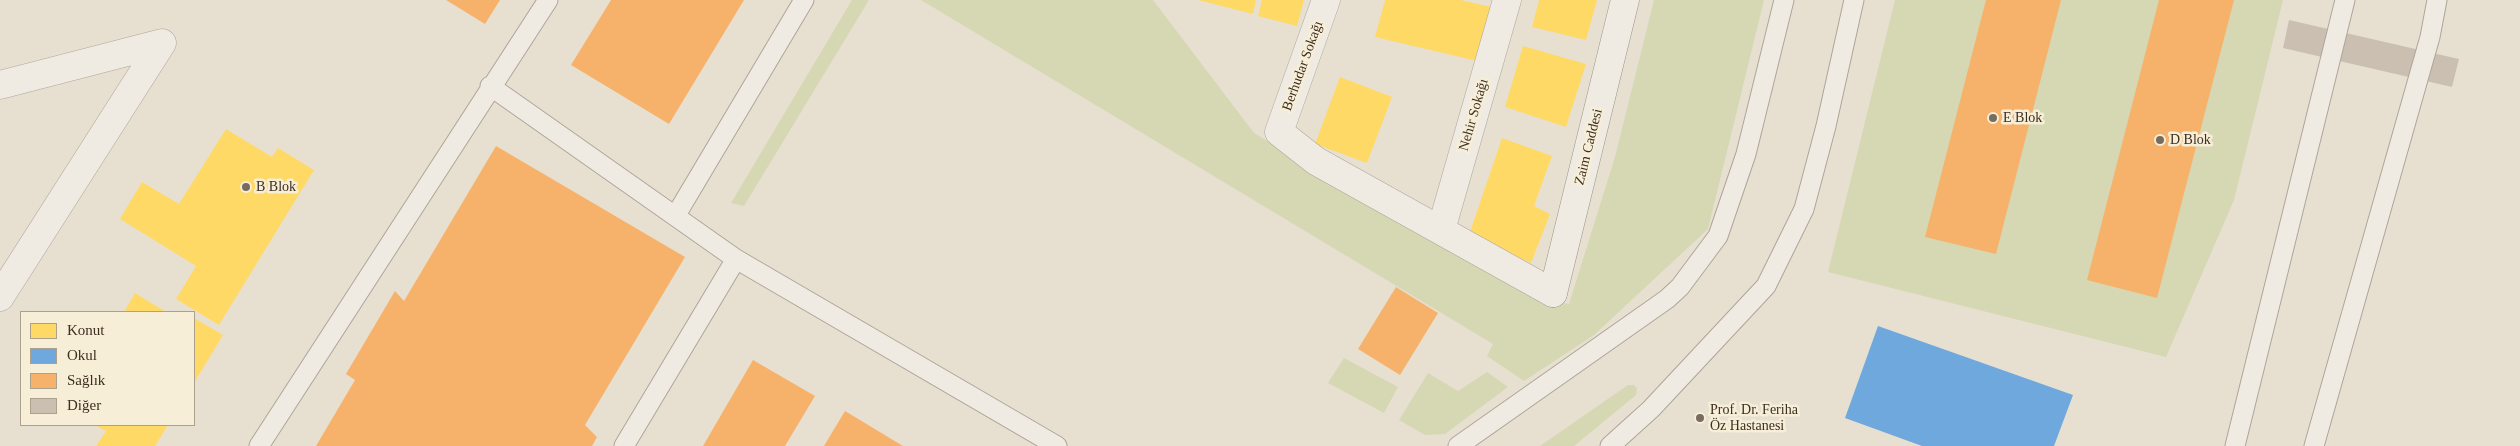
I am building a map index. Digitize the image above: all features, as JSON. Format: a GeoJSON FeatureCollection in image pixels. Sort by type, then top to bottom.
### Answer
{"type":"FeatureCollection","features":[{"type":"Feature","properties":{"kind":"street","name":"Berhudar Sokağı"},"geometry":{"type":"LineString","coordinates":[[1326,0],[1279,132],[1316,161],[1441,230]]}},
{"type":"Feature","properties":{"kind":"street","name":"Nehir Sokağı"},"geometry":{"type":"LineString","coordinates":[[1441,230],[1507,0]]}},
{"type":"Feature","properties":{"kind":"street","name":"Zaim Caddesi"},"geometry":{"type":"LineString","coordinates":[[1441,230],[1553,293],[1625,0]]}},
{"type":"Feature","properties":{"kind":"street"},"geometry":{"type":"LineString","coordinates":[[0,85],[162,43],[0,297]]}},
{"type":"Feature","properties":{"kind":"lane"},"geometry":{"type":"LineString","coordinates":[[259,446],[490,86],[548,0]]}},
{"type":"Feature","properties":{"kind":"lane"},"geometry":{"type":"LineString","coordinates":[[676,216],[804,0]]}},
{"type":"Feature","properties":{"kind":"lane"},"geometry":{"type":"LineString","coordinates":[[1458,446],[1667,300],[1680,287],[1718,236],[1746,154],[1784,0]]}},
{"type":"Feature","properties":{"kind":"lane"},"geometry":{"type":"LineString","coordinates":[[1610,446],[1651,409],[1766,286],[1804,209],[1826,126],[1854,0]]}},
{"type":"Feature","properties":{"kind":"lane"},"geometry":{"type":"LineString","coordinates":[[2235,446],[2345,0]]}},
{"type":"Feature","properties":{"kind":"lane"},"geometry":{"type":"LineString","coordinates":[[2314,446],[2430,37],[2437,0]]}},
{"type":"Feature","properties":{"kind":"lane"},"geometry":{"type":"LineString","coordinates":[[490,86],[736,259],[1057,446]]}},
{"type":"Feature","properties":{"kind":"lane"},"geometry":{"type":"LineString","coordinates":[[624,446],[736,259]]}},
{"type":"Feature","properties":{"kind":"green space"},"geometry":{"type":"Polygon","coordinates":[[[852,0],[869,0],[744,206],[731,203],[852,0]]]}},
{"type":"Feature","properties":{"kind":"green space"},"geometry":{"type":"Polygon","coordinates":[[[921,0],[1153,0],[1254,133],[1534,297],[1569,304],[1615,157],[1654,0],[1764,0],[1708,229],[1594,335],[1524,381],[1487,356],[1493,344],[921,0]]]}},
{"type":"Feature","properties":{"kind":"green space"},"geometry":{"type":"Polygon","coordinates":[[[1895,0],[2283,0],[2234,200],[2166,357],[1828,272],[1895,0]]]}},
{"type":"Feature","properties":{"kind":"green space"},"geometry":{"type":"Polygon","coordinates":[[[1344,358],[1398,387],[1384,413],[1328,383],[1344,358]]]}},
{"type":"Feature","properties":{"kind":"green space"},"geometry":{"type":"Polygon","coordinates":[[[1487,372],[1508,387],[1445,434],[1425,435],[1399,420],[1428,373],[1458,391],[1487,372]]]}},
{"type":"Feature","properties":{"kind":"green space"},"geometry":{"type":"Polygon","coordinates":[[[1628,385],[1634,385],[1637,388],[1636,395],[1574,446],[1540,446],[1628,385]]]}},
{"type":"Feature","properties":{"kind":"building: Konut"},"geometry":{"type":"Polygon","coordinates":[[[1198,0],[1256,0],[1253,14],[1198,0]]]}},
{"type":"Feature","properties":{"kind":"building: Konut"},"geometry":{"type":"Polygon","coordinates":[[[1262,0],[1304,0],[1297,26],[1258,16],[1262,0]]]}},
{"type":"Feature","properties":{"kind":"building: Konut"},"geometry":{"type":"Polygon","coordinates":[[[1385,0],[1461,0],[1491,7],[1477,61],[1375,37],[1385,0]]]}},
{"type":"Feature","properties":{"kind":"building: Konut"},"geometry":{"type":"Polygon","coordinates":[[[1539,0],[1597,0],[1586,40],[1532,27],[1539,0]]]}},
{"type":"Feature","properties":{"kind":"building: Konut"},"geometry":{"type":"Polygon","coordinates":[[[1523,46],[1586,64],[1566,127],[1505,107],[1523,46]]]}},
{"type":"Feature","properties":{"kind":"building: Konut"},"geometry":{"type":"Polygon","coordinates":[[[1340,77],[1392,97],[1367,163],[1315,144],[1340,77]]]}},
{"type":"Feature","properties":{"kind":"building: Konut"},"geometry":{"type":"Polygon","coordinates":[[[226,129],[272,157],[278,148],[314,170],[219,325],[176,299],[196,266],[120,219],[142,182],[179,204],[226,129]]]}},
{"type":"Feature","properties":{"kind":"building: Konut"},"geometry":{"type":"Polygon","coordinates":[[[1502,138],[1552,156],[1534,206],[1550,214],[1531,263],[1469,235],[1502,138]]]}},
{"type":"Feature","properties":{"kind":"building: Konut"},"geometry":{"type":"Polygon","coordinates":[[[135,293],[164,311],[125,311],[135,293]]]}},
{"type":"Feature","properties":{"kind":"building: Konut"},"geometry":{"type":"Polygon","coordinates":[[[195,319],[223,335],[195,381],[195,319]]]}},
{"type":"Feature","properties":{"kind":"building: Konut"},"geometry":{"type":"Polygon","coordinates":[[[97,426],[167,426],[155,446],[96,446],[106,431],[97,426]]]}},
{"type":"Feature","properties":{"kind":"building: Okul"},"geometry":{"type":"Polygon","coordinates":[[[1878,326],[2073,395],[2054,446],[1922,446],[1845,418],[1878,326]]]}},
{"type":"Feature","properties":{"kind":"building: Sağlık"},"geometry":{"type":"Polygon","coordinates":[[[446,0],[500,0],[485,24],[446,0]]]}},
{"type":"Feature","properties":{"kind":"building: Sağlık"},"geometry":{"type":"Polygon","coordinates":[[[611,0],[744,0],[669,124],[571,65],[611,0]]]}},
{"type":"Feature","properties":{"kind":"building: Sağlık","name":"E Blok"},"geometry":{"type":"Polygon","coordinates":[[[1986,0],[2061,0],[1996,254],[1925,237],[1986,0]]]}},
{"type":"Feature","properties":{"kind":"building: Sağlık","name":"D Blok"},"geometry":{"type":"Polygon","coordinates":[[[2159,0],[2234,0],[2157,298],[2087,280],[2159,0]]]}},
{"type":"Feature","properties":{"kind":"building: Sağlık"},"geometry":{"type":"Polygon","coordinates":[[[496,146],[685,257],[585,425],[597,437],[592,446],[316,446],[355,380],[346,374],[395,291],[404,301],[496,146]]]}},
{"type":"Feature","properties":{"kind":"building: Sağlık"},"geometry":{"type":"Polygon","coordinates":[[[1396,287],[1438,313],[1400,375],[1358,349],[1396,287]]]}},
{"type":"Feature","properties":{"kind":"building: Sağlık"},"geometry":{"type":"Polygon","coordinates":[[[753,360],[815,396],[785,446],[703,446],[753,360]]]}},
{"type":"Feature","properties":{"kind":"building: Sağlık"},"geometry":{"type":"Polygon","coordinates":[[[845,411],[903,446],[824,446],[845,411]]]}},
{"type":"Feature","properties":{"kind":"building: Diğer"},"geometry":{"type":"Polygon","coordinates":[[[2289,20],[2459,59],[2452,87],[2283,48],[2289,20]]]}},
{"type":"Feature","properties":{"kind":"place","name":"E Blok"},"geometry":{"type":"Point","coordinates":[1993,118]}},
{"type":"Feature","properties":{"kind":"place","name":"D Blok"},"geometry":{"type":"Point","coordinates":[2160,140]}},
{"type":"Feature","properties":{"kind":"place","name":"B Blok"},"geometry":{"type":"Point","coordinates":[246,187]}},
{"type":"Feature","properties":{"kind":"place","name":"Prof. Dr. Feriha Öz Hastanesi"},"geometry":{"type":"Point","coordinates":[1700,418]}}]}
